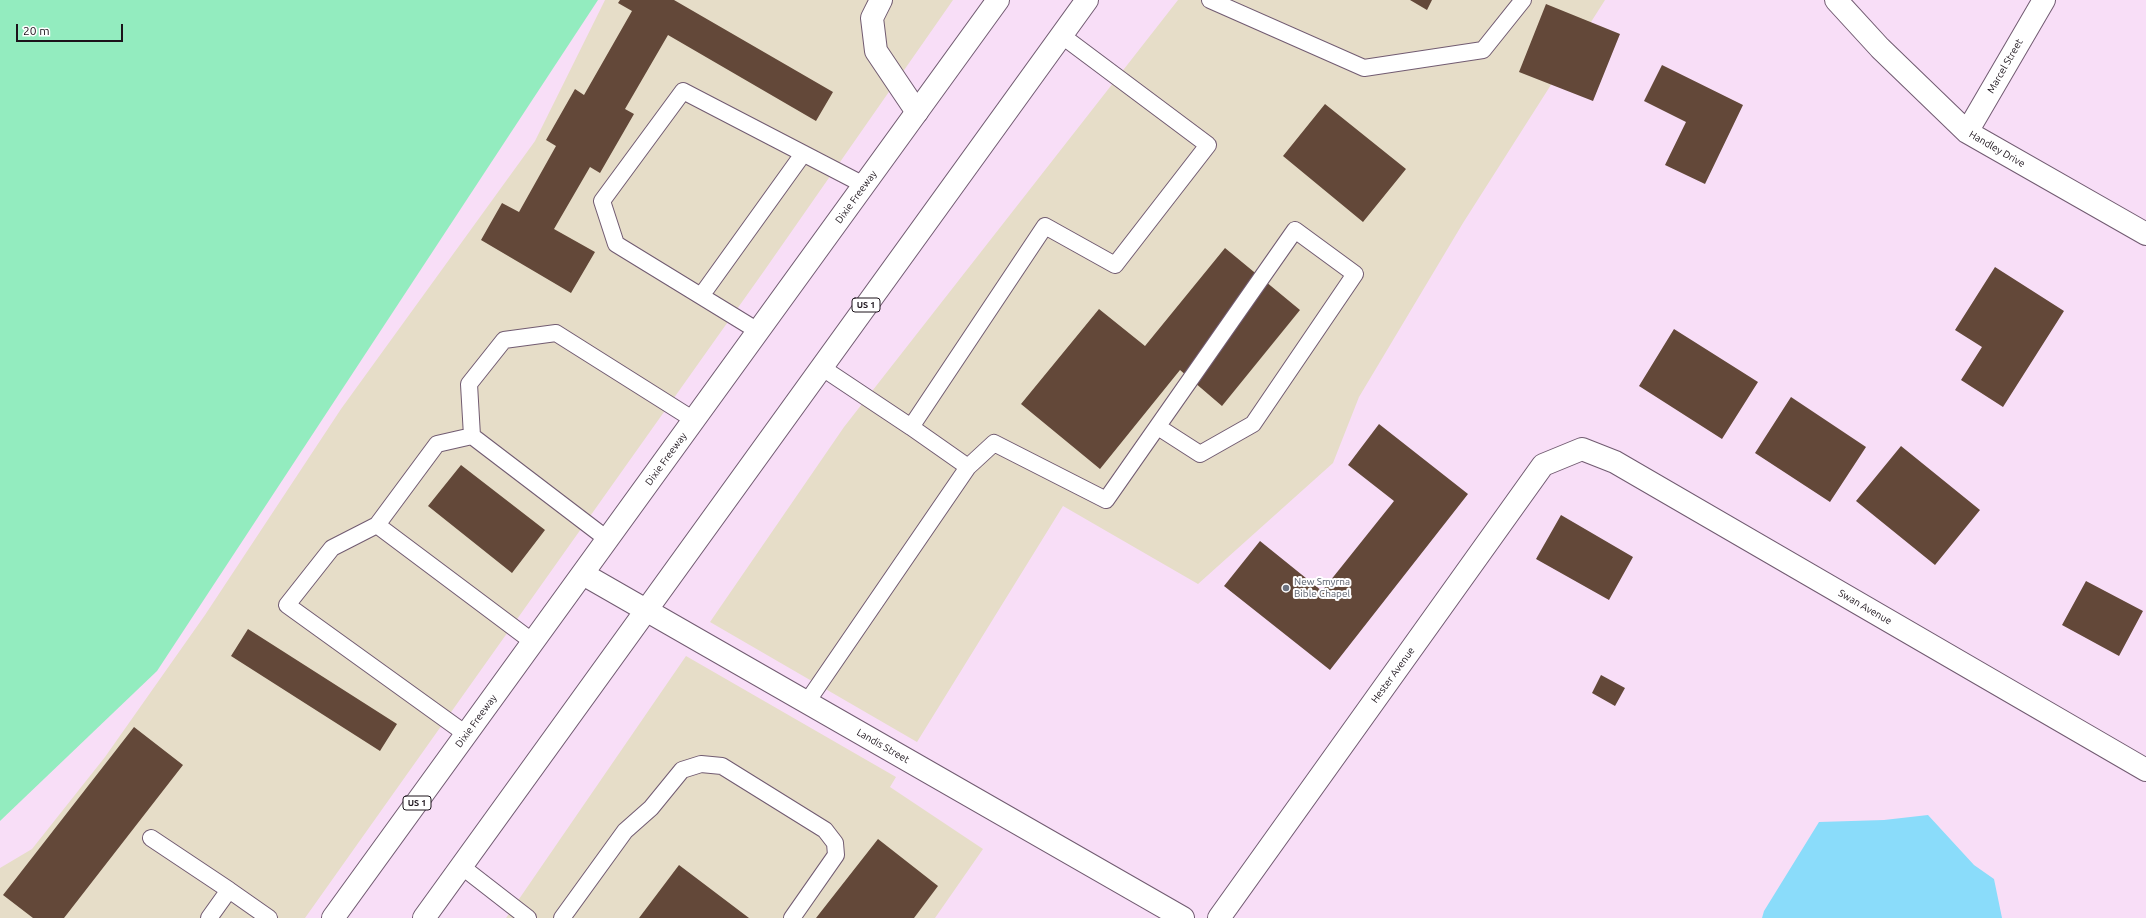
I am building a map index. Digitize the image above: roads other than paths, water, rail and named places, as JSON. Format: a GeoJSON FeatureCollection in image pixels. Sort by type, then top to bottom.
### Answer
{"type":"FeatureCollection","features":[{"type":"Feature","properties":{"kind":"street"},"geometry":{"type":"LineString","coordinates":[[881,0],[872,18],[876,51],[917,112]]}},
{"type":"Feature","properties":{"kind":"street","name":"US 1"},"geometry":{"type":"LineString","coordinates":[[424,918],[1087,0]]}},
{"type":"Feature","properties":{"kind":"street","name":"Handley Drive"},"geometry":{"type":"LineString","coordinates":[[1836,0],[1880,48],[1967,132],[2146,234]]}},
{"type":"Feature","properties":{"kind":"street","name":"Marcel Street"},"geometry":{"type":"LineString","coordinates":[[1967,132],[2044,0]]}},
{"type":"Feature","properties":{"kind":"street","name":"Dixie Freeway"},"geometry":{"type":"LineString","coordinates":[[333,918],[917,112],[991,2]]}},
{"type":"Feature","properties":{"kind":"street","name":"Swan Avenue"},"geometry":{"type":"LineString","coordinates":[[1582,449],[1615,462],[2146,770]]}},
{"type":"Feature","properties":{"kind":"street","name":"Hester Avenue"},"geometry":{"type":"LineString","coordinates":[[1219,918],[1544,465],[1582,449]]}},
{"type":"Feature","properties":{"kind":"street","name":"Landis Street"},"geometry":{"type":"LineString","coordinates":[[583,574],[1183,918]]}},
{"type":"Feature","properties":{"kind":"lane"},"geometry":{"type":"LineString","coordinates":[[1210,0],[1364,68],[1483,50],[1523,0]]}},
{"type":"Feature","properties":{"kind":"lane"},"geometry":{"type":"LineString","coordinates":[[911,427],[1045,226],[1115,265],[1208,146],[1061,36]]}},
{"type":"Feature","properties":{"kind":"lane"},"geometry":{"type":"LineString","coordinates":[[758,331],[616,244],[602,201],[683,91],[864,185]]}},
{"type":"Feature","properties":{"kind":"lane"},"geometry":{"type":"LineString","coordinates":[[701,296],[803,154]]}},
{"type":"Feature","properties":{"kind":"lane"},"geometry":{"type":"LineString","coordinates":[[807,702],[968,467],[994,444],[1106,500],[1295,230],[1355,274],[1252,424],[1200,454],[1158,427]]}},
{"type":"Feature","properties":{"kind":"lane"},"geometry":{"type":"LineString","coordinates":[[607,540],[472,436],[469,384],[504,340],[556,333],[694,420]]}},
{"type":"Feature","properties":{"kind":"lane"},"geometry":{"type":"LineString","coordinates":[[821,367],[968,467]]}},
{"type":"Feature","properties":{"kind":"lane"},"geometry":{"type":"LineString","coordinates":[[466,734],[287,605],[332,548],[377,525],[437,444],[472,436]]}},
{"type":"Feature","properties":{"kind":"lane"},"geometry":{"type":"LineString","coordinates":[[377,525],[533,642]]}},
{"type":"Feature","properties":{"kind":"lane"},"geometry":{"type":"LineString","coordinates":[[562,918],[624,831],[651,808],[682,770],[702,764],[722,766],[825,830],[835,843],[836,855],[792,918]]}},
{"type":"Feature","properties":{"kind":"lane"},"geometry":{"type":"LineString","coordinates":[[151,838],[269,918]]}},
{"type":"Feature","properties":{"kind":"lane"},"geometry":{"type":"LineString","coordinates":[[461,866],[528,918]]}},
{"type":"Feature","properties":{"kind":"lane"},"geometry":{"type":"LineString","coordinates":[[209,918],[229,890]]}},
{"type":"Feature","properties":{"kind":"water"},"geometry":{"type":"Polygon","coordinates":[[[1928,815],[1974,865],[1994,879],[2002,918],[1762,918],[1764,911],[1819,822],[1884,820],[1928,815]]]}},
{"type":"Feature","properties":{"kind":"place","name":"New Smyrna Bible Chapel"},"geometry":{"type":"Point","coordinates":[1286,588]}}]}
